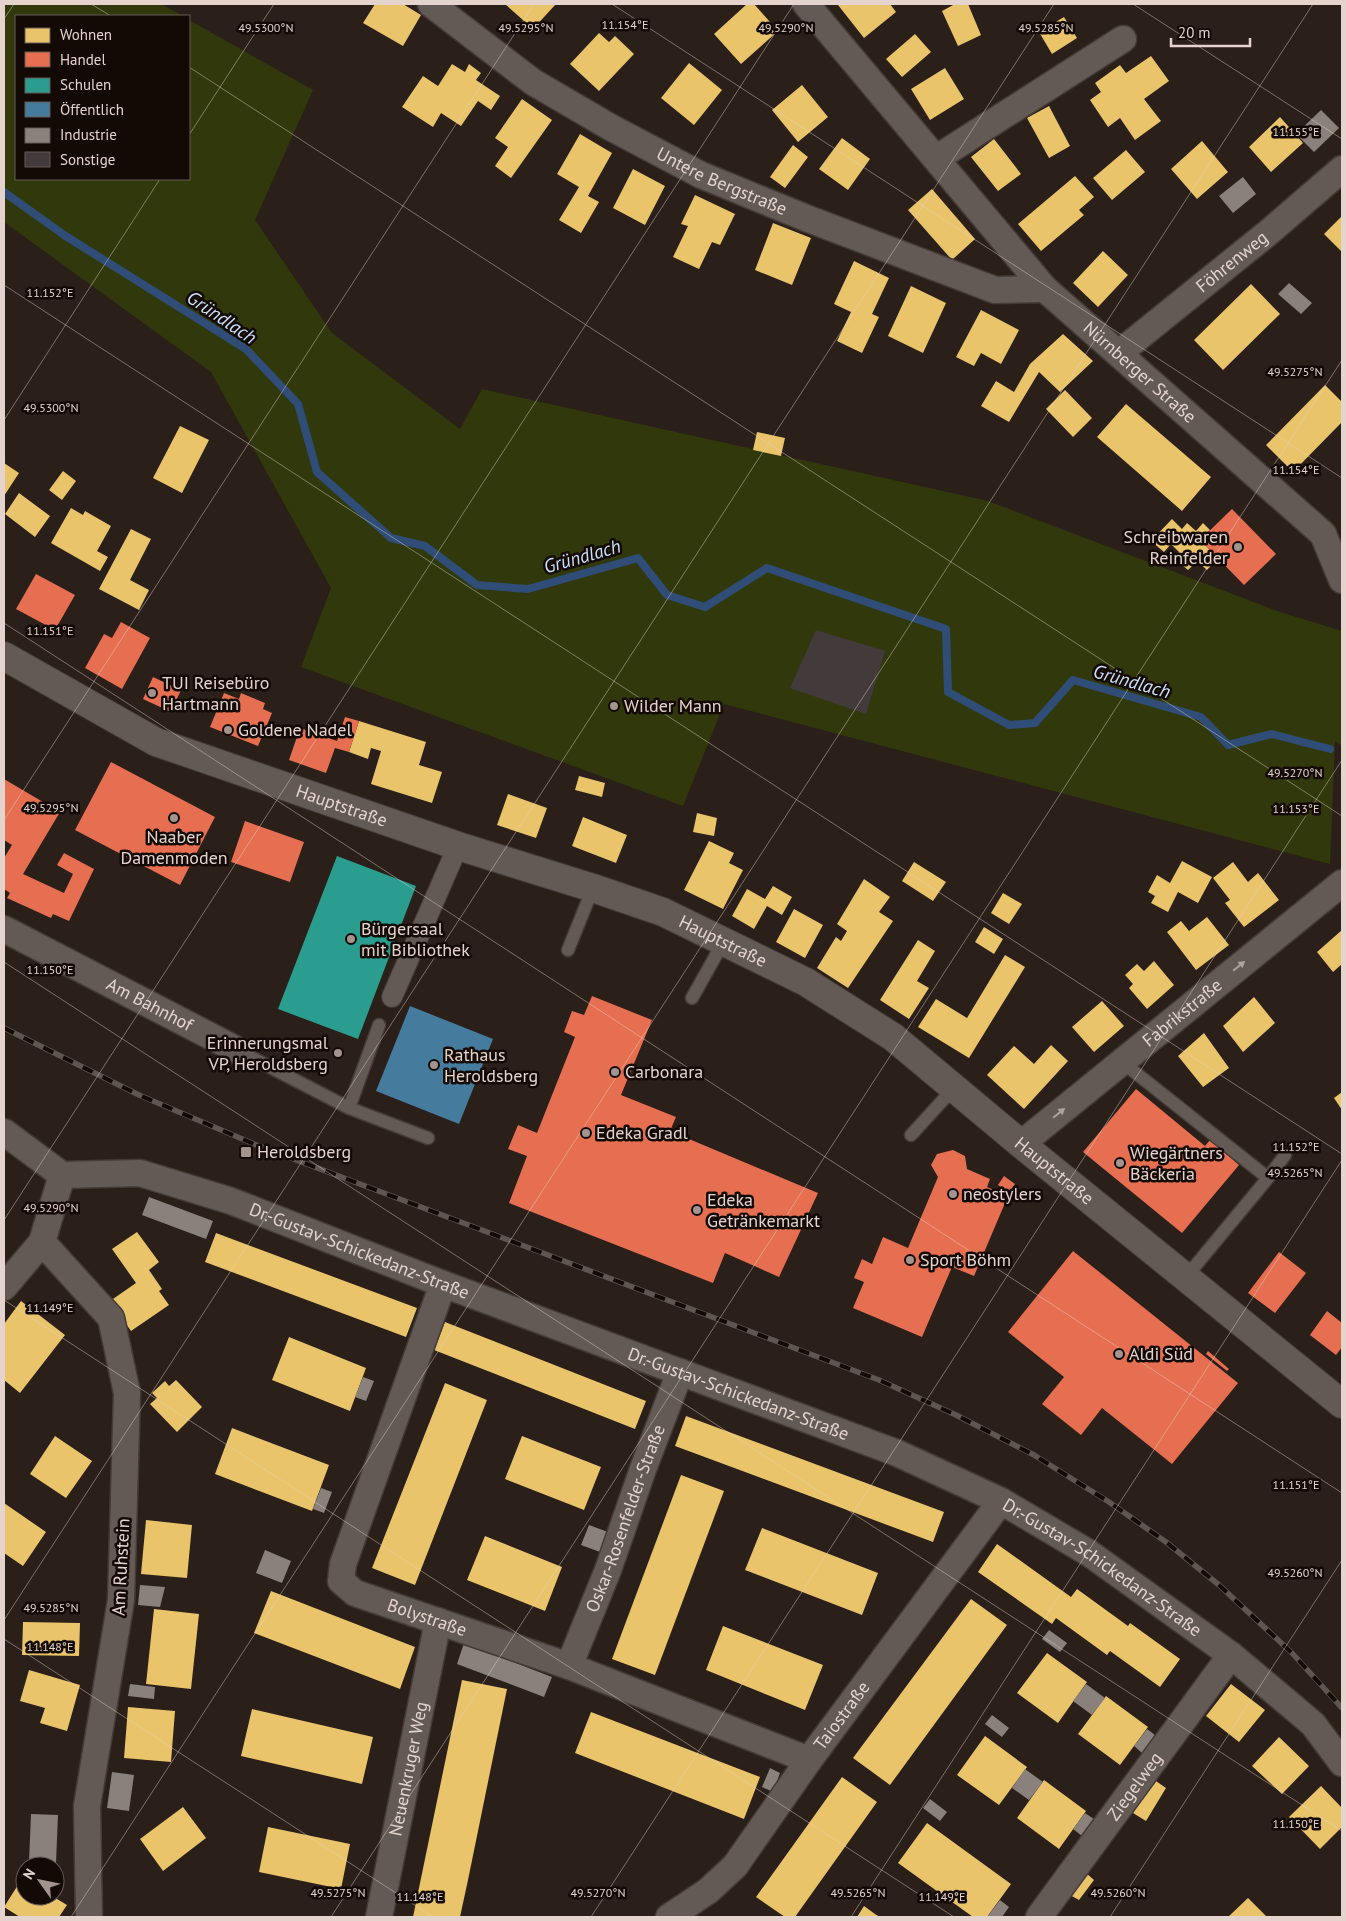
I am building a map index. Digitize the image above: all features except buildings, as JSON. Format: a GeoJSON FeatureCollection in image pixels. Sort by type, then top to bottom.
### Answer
{"type":"FeatureCollection","features":[{"type":"Feature","properties":{"kind":"street","name":"Untere Bergstraße"},"geometry":{"type":"LineString","coordinates":[[431,4],[533,82],[610,127],[701,175],[806,218],[995,290],[1045,289]]}},
{"type":"Feature","properties":{"kind":"street","name":"Nürnberger Straße"},"geometry":{"type":"LineString","coordinates":[[806,4],[1045,289],[1119,353],[1333,530],[1342,580]]}},
{"type":"Feature","properties":{"kind":"street"},"geometry":{"type":"LineString","coordinates":[[937,158],[1123,39]]}},
{"type":"Feature","properties":{"kind":"street","name":"Föhrenweg"},"geometry":{"type":"LineString","coordinates":[[1119,353],[1342,169]]}},
{"type":"Feature","properties":{"kind":"street","name":"Hauptstraße"},"geometry":{"type":"LineString","coordinates":[[4,656],[156,742],[458,846],[663,912],[806,982],[893,1037],[1021,1144],[1342,1404]]}},
{"type":"Feature","properties":{"kind":"street"},"geometry":{"type":"LineString","coordinates":[[392,998],[458,846]]}},
{"type":"Feature","properties":{"kind":"street","name":"Fabrikstraße"},"geometry":{"type":"LineString","coordinates":[[1021,1144],[1342,883]]}},
{"type":"Feature","properties":{"kind":"street","name":"Am Bahnhof"},"geometry":{"type":"LineString","coordinates":[[4,929],[241,1052]]}},
{"type":"Feature","properties":{"kind":"street"},"geometry":{"type":"LineString","coordinates":[[4,1132],[62,1175],[42,1242],[4,1287]]}},
{"type":"Feature","properties":{"kind":"street","name":"Dr.-Gustav-Schickedanz-Straße"},"geometry":{"type":"LineString","coordinates":[[62,1175],[140,1173],[231,1201],[443,1284],[897,1453],[1001,1501],[1090,1552],[1231,1655],[1313,1724],[1342,1764]]}},
{"type":"Feature","properties":{"kind":"street","name":"Am Ruhstein"},"geometry":{"type":"LineString","coordinates":[[42,1242],[111,1318],[127,1393],[121,1600],[88,1806],[89,1917]]}},
{"type":"Feature","properties":{"kind":"street","name":"Bolystraße"},"geometry":{"type":"LineString","coordinates":[[443,1284],[343,1564],[341,1581],[355,1593],[569,1666],[809,1760]]}},
{"type":"Feature","properties":{"kind":"street","name":"Oskar-Rosenfelder-Straße"},"geometry":{"type":"LineString","coordinates":[[569,1666],[608,1570],[643,1469],[680,1372]]}},
{"type":"Feature","properties":{"kind":"street","name":"Taiostraße"},"geometry":{"type":"LineString","coordinates":[[669,1917],[708,1891],[735,1866],[809,1760],[1001,1501]]}},
{"type":"Feature","properties":{"kind":"street","name":"Neuenkruger Weg"},"geometry":{"type":"LineString","coordinates":[[379,1917],[438,1621]]}},
{"type":"Feature","properties":{"kind":"street","name":"Ziegelweg"},"geometry":{"type":"LineString","coordinates":[[1039,1917],[1231,1655]]}},
{"type":"Feature","properties":{"kind":"lane"},"geometry":{"type":"LineString","coordinates":[[568,950],[593,888]]}},
{"type":"Feature","properties":{"kind":"lane"},"geometry":{"type":"LineString","coordinates":[[692,998],[724,941]]}},
{"type":"Feature","properties":{"kind":"lane"},"geometry":{"type":"LineString","coordinates":[[349,1108],[379,1025]]}},
{"type":"Feature","properties":{"kind":"lane"},"geometry":{"type":"LineString","coordinates":[[241,1052],[349,1108],[428,1138]]}},
{"type":"Feature","properties":{"kind":"lane"},"geometry":{"type":"LineString","coordinates":[[1122,1062],[1268,1178]]}},
{"type":"Feature","properties":{"kind":"lane"},"geometry":{"type":"LineString","coordinates":[[911,1135],[954,1088]]}},
{"type":"Feature","properties":{"kind":"lane"},"geometry":{"type":"LineString","coordinates":[[1186,1277],[1285,1155]]}},
{"type":"Feature","properties":{"kind":"green space"},"geometry":{"type":"Polygon","coordinates":[[[4,4],[161,4],[181,15],[15,15],[15,180],[190,180],[190,21],[313,90],[255,220],[332,333],[460,429],[482,389],[988,501],[1280,612],[1342,631],[1342,746],[1335,741],[1330,864],[724,704],[683,806],[301,667],[331,588],[211,372],[4,222],[4,4]]]}},
{"type":"Feature","properties":{"kind":"waterway","name":"Gründlach"},"geometry":{"type":"LineString","coordinates":[[4,192],[64,235],[246,349],[298,404],[317,472],[391,538],[425,546],[477,585],[528,589],[638,558],[667,595],[705,607],[767,568],[946,629],[948,692],[1009,725],[1035,723],[1073,680],[1201,717],[1228,745],[1272,734],[1330,749]]}},
{"type":"Feature","properties":{"kind":"railway"},"geometry":{"type":"LineString","coordinates":[[4,1028],[139,1095],[254,1144],[879,1380],[956,1415],[1034,1455],[1109,1502],[1166,1542],[1219,1585],[1292,1653],[1342,1708]]}},
{"type":"Feature","properties":{"kind":"place","name":"Schreibwaren Reinfelder"},"geometry":{"type":"Point","coordinates":[1238,547]}},
{"type":"Feature","properties":{"kind":"place","name":"TUI Reisebüro Hartmann"},"geometry":{"type":"Point","coordinates":[152,693]}},
{"type":"Feature","properties":{"kind":"place","name":"Wilder Mann"},"geometry":{"type":"Point","coordinates":[614,706]}},
{"type":"Feature","properties":{"kind":"place","name":"Goldene Nadel"},"geometry":{"type":"Point","coordinates":[228,730]}},
{"type":"Feature","properties":{"kind":"place","name":"Naaber Damenmoden"},"geometry":{"type":"Point","coordinates":[174,818]}},
{"type":"Feature","properties":{"kind":"place","name":"Bürgersaal mit Bibliothek"},"geometry":{"type":"Point","coordinates":[351,939]}},
{"type":"Feature","properties":{"kind":"place","name":"Erinnerungsmal VP, Heroldsberg"},"geometry":{"type":"Point","coordinates":[338,1053]}},
{"type":"Feature","properties":{"kind":"place","name":"Rathaus Heroldsberg"},"geometry":{"type":"Point","coordinates":[434,1065]}},
{"type":"Feature","properties":{"kind":"place","name":"Carbonara"},"geometry":{"type":"Point","coordinates":[615,1072]}},
{"type":"Feature","properties":{"kind":"place","name":"Edeka Gradl"},"geometry":{"type":"Point","coordinates":[586,1133]}},
{"type":"Feature","properties":{"kind":"place","name":"Heroldsberg"},"geometry":{"type":"Point","coordinates":[246,1152]}},
{"type":"Feature","properties":{"kind":"place","name":"Wiegärtners Bäckeria"},"geometry":{"type":"Point","coordinates":[1120,1163]}},
{"type":"Feature","properties":{"kind":"place","name":"neostylers"},"geometry":{"type":"Point","coordinates":[953,1194]}},
{"type":"Feature","properties":{"kind":"place","name":"Edeka Getränkemarkt"},"geometry":{"type":"Point","coordinates":[697,1210]}},
{"type":"Feature","properties":{"kind":"place","name":"Sport Böhm"},"geometry":{"type":"Point","coordinates":[910,1260]}},
{"type":"Feature","properties":{"kind":"place","name":"Aldi Süd"},"geometry":{"type":"Point","coordinates":[1119,1354]}}]}
